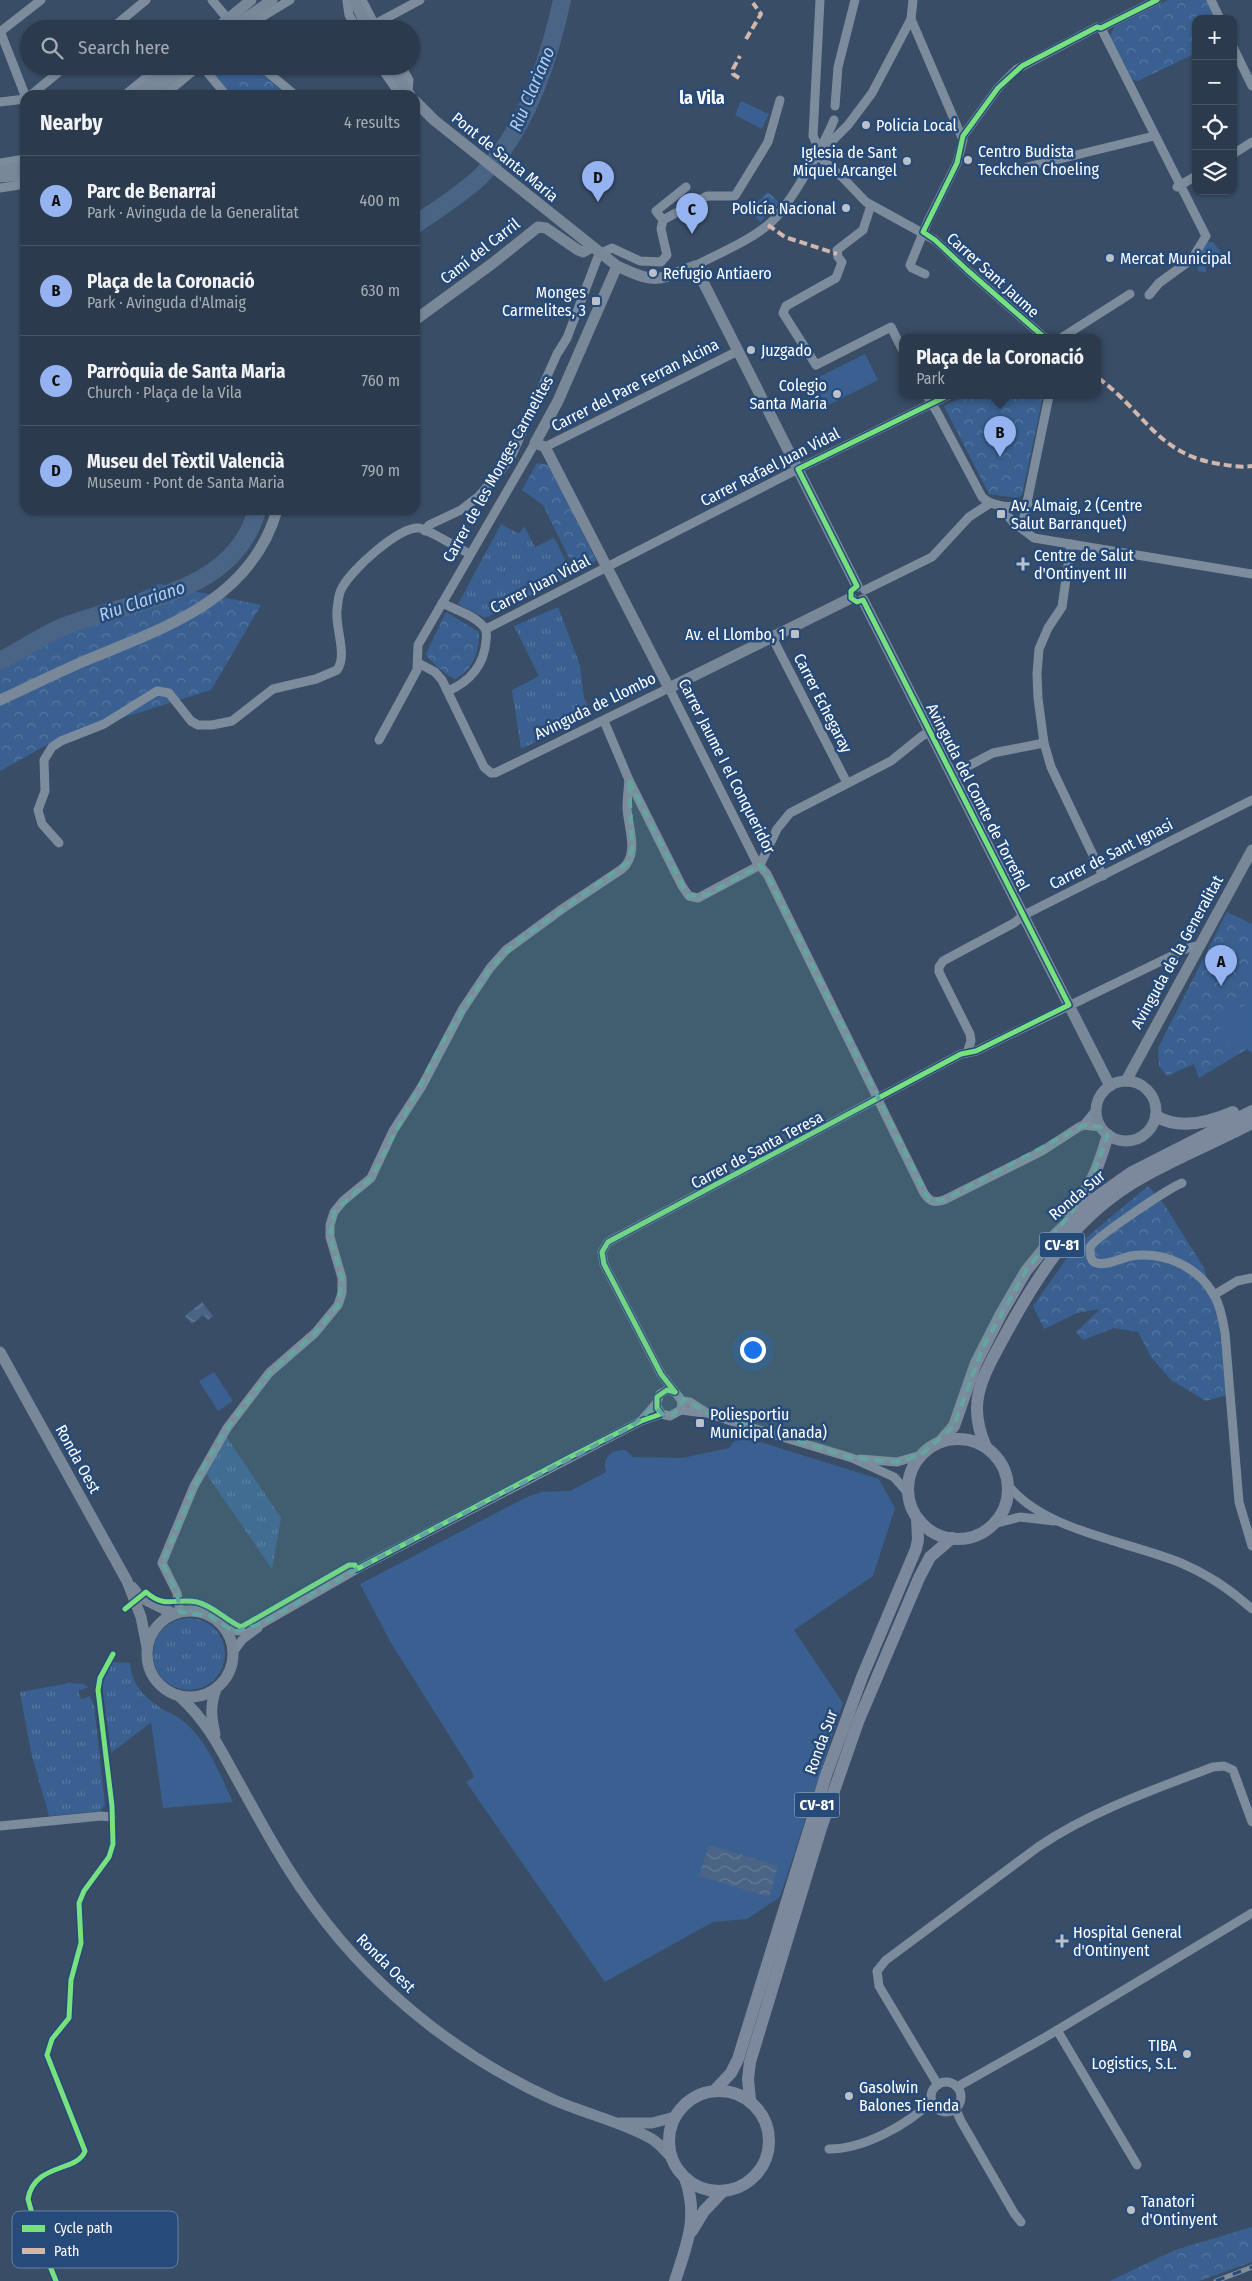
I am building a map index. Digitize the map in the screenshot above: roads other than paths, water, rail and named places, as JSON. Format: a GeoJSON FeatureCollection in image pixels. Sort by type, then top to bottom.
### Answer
{"type":"FeatureCollection","features":[{"type":"Feature","properties":{"kind":"main road"},"geometry":{"type":"LineString","coordinates":[[1156,1116],[1166,1122],[1194,1123],[1218,1118],[1252,1105]]}},
{"type":"Feature","properties":{"kind":"main road","name":"Ronda Sur"},"geometry":{"type":"LineString","coordinates":[[940,1442],[954,1426],[983,1348],[1026,1271],[1056,1234],[1090,1202],[1132,1172],[1252,1111]]}},
{"type":"Feature","properties":{"kind":"main road","name":"Ronda Sur"},"geometry":{"type":"LineString","coordinates":[[986,1447],[976,1417],[977,1402],[985,1375],[1035,1281],[1056,1251],[1095,1211],[1143,1177],[1252,1123]]}},
{"type":"Feature","properties":{"kind":"main road"},"geometry":{"type":"LineString","coordinates":[[1026,1271],[1055,1228],[1086,1193],[1096,1172],[1104,1131]]}},
{"type":"Feature","properties":{"kind":"main road","name":"CV-81"},"geometry":{"type":"LineString","coordinates":[[917,1518],[911,1506],[908,1493],[910,1472],[921,1454],[940,1442],[956,1439],[972,1441],[986,1447],[1001,1464],[1008,1485]]}},
{"type":"Feature","properties":{"kind":"main road"},"geometry":{"type":"LineString","coordinates":[[917,1518],[927,1528],[939,1535],[952,1538],[974,1536],[993,1524],[1002,1513],[1007,1499],[1008,1485]]}},
{"type":"Feature","properties":{"kind":"main road","name":"Ronda Sur"},"geometry":{"type":"LineString","coordinates":[[715,2090],[731,2073],[738,2059],[829,1766],[872,1652],[916,1549],[918,1540],[917,1518]]}},
{"type":"Feature","properties":{"kind":"main road","name":"Ronda Sur"},"geometry":{"type":"LineString","coordinates":[[750,2100],[748,2079],[750,2062],[838,1776],[877,1674],[919,1578],[930,1557],[952,1538]]}},
{"type":"Feature","properties":{"kind":"main road"},"geometry":{"type":"LineString","coordinates":[[685,2178],[696,2186],[708,2190],[736,2188],[750,2181],[760,2170],[767,2155],[769,2139],[766,2123],[750,2100],[734,2092],[715,2090]]}},
{"type":"Feature","properties":{"kind":"main road","name":"CV-81"},"geometry":{"type":"LineString","coordinates":[[671,2157],[668,2143],[675,2117],[685,2104],[698,2095],[715,2090]]}},
{"type":"Feature","properties":{"kind":"main road"},"geometry":{"type":"LineString","coordinates":[[671,2157],[685,2178],[692,2203],[690,2235]]}},
{"type":"Feature","properties":{"kind":"main road"},"geometry":{"type":"LineString","coordinates":[[675,2281],[690,2235],[704,2211],[723,2190]]}},
{"type":"Feature","properties":{"kind":"street"},"geometry":{"type":"LineString","coordinates":[[22,90],[1,34],[41,0]]}},
{"type":"Feature","properties":{"kind":"street"},"geometry":{"type":"LineString","coordinates":[[122,20],[146,0]]}},
{"type":"Feature","properties":{"kind":"street"},"geometry":{"type":"LineString","coordinates":[[212,0],[226,20]]}},
{"type":"Feature","properties":{"kind":"street"},"geometry":{"type":"LineString","coordinates":[[233,20],[251,0]]}},
{"type":"Feature","properties":{"kind":"street"},"geometry":{"type":"LineString","coordinates":[[236,20],[272,0]]}},
{"type":"Feature","properties":{"kind":"street"},"geometry":{"type":"LineString","coordinates":[[257,20],[290,0]]}},
{"type":"Feature","properties":{"kind":"street"},"geometry":{"type":"LineString","coordinates":[[349,0],[365,20]]}},
{"type":"Feature","properties":{"kind":"street"},"geometry":{"type":"LineString","coordinates":[[349,0],[349,15],[352,20]]}},
{"type":"Feature","properties":{"kind":"street"},"geometry":{"type":"LineString","coordinates":[[362,0],[370,20]]}},
{"type":"Feature","properties":{"kind":"street"},"geometry":{"type":"LineString","coordinates":[[385,20],[420,0]]}},
{"type":"Feature","properties":{"kind":"street"},"geometry":{"type":"LineString","coordinates":[[817,151],[813,136],[820,0]]}},
{"type":"Feature","properties":{"kind":"street"},"geometry":{"type":"LineString","coordinates":[[835,106],[838,67],[855,0]]}},
{"type":"Feature","properties":{"kind":"street"},"geometry":{"type":"LineString","coordinates":[[817,151],[833,140],[848,125],[872,94],[912,19],[913,0]]}},
{"type":"Feature","properties":{"kind":"street"},"geometry":{"type":"LineString","coordinates":[[925,274],[912,268],[910,265],[923,232],[957,163],[963,136],[998,88],[1020,67],[1097,27],[1101,28],[1145,3],[1157,0]]}},
{"type":"Feature","properties":{"kind":"street"},"geometry":{"type":"LineString","coordinates":[[1210,0],[1218,15]]}},
{"type":"Feature","properties":{"kind":"street"},"geometry":{"type":"LineString","coordinates":[[912,19],[963,136]]}},
{"type":"Feature","properties":{"kind":"street"},"geometry":{"type":"LineString","coordinates":[[1101,28],[1178,187],[1206,236],[1192,259],[1159,283],[1149,295]]}},
{"type":"Feature","properties":{"kind":"street"},"geometry":{"type":"LineString","coordinates":[[1237,54],[1252,86]]}},
{"type":"Feature","properties":{"kind":"street"},"geometry":{"type":"LineString","coordinates":[[37,90],[55,75]]}},
{"type":"Feature","properties":{"kind":"street"},"geometry":{"type":"LineString","coordinates":[[131,90],[149,75]]}},
{"type":"Feature","properties":{"kind":"street"},"geometry":{"type":"LineString","coordinates":[[143,90],[160,75]]}},
{"type":"Feature","properties":{"kind":"street"},"geometry":{"type":"LineString","coordinates":[[159,90],[158,82],[166,75]]}},
{"type":"Feature","properties":{"kind":"street"},"geometry":{"type":"LineString","coordinates":[[163,90],[177,75]]}},
{"type":"Feature","properties":{"kind":"street"},"geometry":{"type":"LineString","coordinates":[[165,90],[187,75]]}},
{"type":"Feature","properties":{"kind":"street"},"geometry":{"type":"LineString","coordinates":[[208,75],[222,90]]}},
{"type":"Feature","properties":{"kind":"street"},"geometry":{"type":"LineString","coordinates":[[271,75],[289,90]]}},
{"type":"Feature","properties":{"kind":"street"},"geometry":{"type":"LineString","coordinates":[[386,75],[397,90]]}},
{"type":"Feature","properties":{"kind":"street","name":"Pont de Santa Maria"},"geometry":{"type":"LineString","coordinates":[[396,75],[407,90]]}},
{"type":"Feature","properties":{"kind":"street"},"geometry":{"type":"LineString","coordinates":[[406,75],[410,90]]}},
{"type":"Feature","properties":{"kind":"street"},"geometry":{"type":"LineString","coordinates":[[0,102],[20,98]]}},
{"type":"Feature","properties":{"kind":"street"},"geometry":{"type":"LineString","coordinates":[[596,251],[610,248],[640,261],[661,262],[667,254],[661,230],[664,220],[710,195],[735,196],[768,142],[780,100]]}},
{"type":"Feature","properties":{"kind":"street","name":"Pont de Santa Maria"},"geometry":{"type":"LineString","coordinates":[[420,105],[434,120],[617,266],[640,278],[653,280],[695,266]]}},
{"type":"Feature","properties":{"kind":"street"},"geometry":{"type":"LineString","coordinates":[[695,266],[761,230],[785,207],[834,120]]}},
{"type":"Feature","properties":{"kind":"street"},"geometry":{"type":"LineString","coordinates":[[1027,167],[1154,136]]}},
{"type":"Feature","properties":{"kind":"street"},"geometry":{"type":"LineString","coordinates":[[1237,151],[1252,142]]}},
{"type":"Feature","properties":{"kind":"street","name":"Carrer Sant Jaume"},"geometry":{"type":"LineString","coordinates":[[817,151],[871,205],[935,240],[1039,334]]}},
{"type":"Feature","properties":{"kind":"street"},"geometry":{"type":"LineString","coordinates":[[0,163],[20,160]]}},
{"type":"Feature","properties":{"kind":"street"},"geometry":{"type":"LineString","coordinates":[[0,172],[20,166]]}},
{"type":"Feature","properties":{"kind":"street"},"geometry":{"type":"LineString","coordinates":[[0,177],[20,175]]}},
{"type":"Feature","properties":{"kind":"street"},"geometry":{"type":"LineString","coordinates":[[1178,187],[1192,178]]}},
{"type":"Feature","properties":{"kind":"street"},"geometry":{"type":"LineString","coordinates":[[664,220],[656,211],[684,184],[697,201]]}},
{"type":"Feature","properties":{"kind":"street"},"geometry":{"type":"LineString","coordinates":[[0,188],[20,185]]}},
{"type":"Feature","properties":{"kind":"street"},"geometry":{"type":"LineString","coordinates":[[871,205],[863,230],[837,250],[838,257],[842,262],[836,278],[783,310],[813,364],[819,365],[891,326],[899,343]]}},
{"type":"Feature","properties":{"kind":"street","name":"Camí del Carril"},"geometry":{"type":"LineString","coordinates":[[420,316],[493,264],[538,227],[546,228],[578,250],[583,252],[596,251]]}},
{"type":"Feature","properties":{"kind":"street","name":"Carrer de les Monges Carmelites"},"geometry":{"type":"LineString","coordinates":[[425,530],[429,524],[461,510],[479,496],[500,472],[515,450],[557,354],[567,338],[596,251]]}},
{"type":"Feature","properties":{"kind":"street","name":"Carrer de les Monges Carmelites"},"geometry":{"type":"LineString","coordinates":[[378,740],[417,670],[416,652],[418,645],[470,554],[540,445],[617,266]]}},
{"type":"Feature","properties":{"kind":"street","name":"Avinguda del Comte de Torrefiel"},"geometry":{"type":"LineString","coordinates":[[695,266],[862,592],[1104,1074],[1107,1089]]}},
{"type":"Feature","properties":{"kind":"street"},"geometry":{"type":"LineString","coordinates":[[1067,334],[1130,294]]}},
{"type":"Feature","properties":{"kind":"street","name":"Carrer del Pare Ferran Alcina"},"geometry":{"type":"LineString","coordinates":[[540,445],[738,351]]}},
{"type":"Feature","properties":{"kind":"street"},"geometry":{"type":"LineString","coordinates":[[1024,530],[1048,399]]}},
{"type":"Feature","properties":{"kind":"street"},"geometry":{"type":"LineString","coordinates":[[928,400],[937,412],[980,494],[1034,538],[1252,574]]}},
{"type":"Feature","properties":{"kind":"street","name":"Carrer Rafael Juan Vidal"},"geometry":{"type":"LineString","coordinates":[[608,567],[928,400]]}},
{"type":"Feature","properties":{"kind":"street","name":"Carrer Jaume I el Conqueridor"},"geometry":{"type":"LineString","coordinates":[[540,445],[608,567],[760,865],[767,874],[929,1200],[936,1202],[1042,1151],[1084,1125]]}},
{"type":"Feature","properties":{"kind":"street"},"geometry":{"type":"LineString","coordinates":[[862,592],[932,557],[969,517],[994,504],[1015,506],[1028,504]]}},
{"type":"Feature","properties":{"kind":"street"},"geometry":{"type":"LineString","coordinates":[[0,700],[91,658],[170,626],[202,606],[232,583],[250,564],[265,541],[274,515]]}},
{"type":"Feature","properties":{"kind":"street"},"geometry":{"type":"LineString","coordinates":[[59,843],[42,824],[38,810],[45,791],[44,760],[52,746],[104,724],[157,691],[169,693],[194,723],[212,725],[232,721],[273,689],[329,676],[337,670],[342,661],[336,622],[343,586],[370,556],[388,542],[409,530],[421,528],[470,554]]}},
{"type":"Feature","properties":{"kind":"street"},"geometry":{"type":"LineString","coordinates":[[1071,544],[1062,607],[1048,628],[1038,655],[1037,690],[1044,743],[1051,767],[1103,876]]}},
{"type":"Feature","properties":{"kind":"street","name":"Carrer Juan Vidal"},"geometry":{"type":"LineString","coordinates":[[486,629],[608,567]]}},
{"type":"Feature","properties":{"kind":"street","name":"Avinguda de Llombo"},"geometry":{"type":"LineString","coordinates":[[418,663],[435,672],[448,691],[484,767],[491,773],[496,773],[851,598],[851,591],[862,592]]}},
{"type":"Feature","properties":{"kind":"street"},"geometry":{"type":"LineString","coordinates":[[442,603],[480,623],[486,629],[486,647],[480,665],[466,682],[448,691]]}},
{"type":"Feature","properties":{"kind":"street","name":"Carrer Echegaray"},"geometry":{"type":"LineString","coordinates":[[772,637],[847,783]]}},
{"type":"Feature","properties":{"kind":"street"},"geometry":{"type":"LineString","coordinates":[[604,721],[629,780],[687,894],[693,898],[706,895],[760,865],[777,829],[786,816],[891,761],[922,736],[932,731]]}},
{"type":"Feature","properties":{"kind":"street"},"geometry":{"type":"LineString","coordinates":[[953,774],[993,753],[1044,743]]}},
{"type":"Feature","properties":{"kind":"street"},"geometry":{"type":"LineString","coordinates":[[177,1613],[177,1593],[162,1564],[201,1471],[227,1428],[269,1373],[315,1333],[338,1305],[342,1293],[342,1278],[330,1237],[330,1225],[334,1212],[343,1201],[370,1178],[393,1131],[422,1086],[446,1036],[497,960],[514,944],[622,869],[628,862],[632,848],[627,809],[629,780]]}},
{"type":"Feature","properties":{"kind":"street","name":"Carrer de Sant Ignasi"},"geometry":{"type":"LineString","coordinates":[[967,1053],[971,1041],[970,1034],[939,972],[939,967],[943,960],[1014,923],[1024,915],[1252,800]]}},
{"type":"Feature","properties":{"kind":"street","name":"Avinguda de la Generalitat"},"geometry":{"type":"LineString","coordinates":[[1131,1082],[1132,1070],[1252,850]]}},
{"type":"Feature","properties":{"kind":"street","name":"Carrer de Santa Teresa"},"geometry":{"type":"LineString","coordinates":[[675,1392],[661,1374],[604,1264],[602,1257],[604,1246],[612,1239],[967,1053],[976,1052],[1188,948],[1200,945]]}},
{"type":"Feature","properties":{"kind":"street"},"geometry":{"type":"LineString","coordinates":[[1131,1082],[1150,1094],[1156,1108],[1153,1126],[1146,1134],[1127,1142],[1117,1140],[1104,1131],[1084,1125],[1096,1110],[1107,1089],[1131,1082]]}},
{"type":"Feature","properties":{"kind":"street"},"geometry":{"type":"LineString","coordinates":[[1096,1110],[1096,1118],[1104,1131]]}},
{"type":"Feature","properties":{"kind":"street"},"geometry":{"type":"LineString","coordinates":[[1182,1183],[1160,1194],[1135,1214],[1100,1236],[1090,1248],[1091,1257],[1094,1262],[1100,1264],[1139,1255],[1165,1257],[1190,1270],[1214,1295],[1222,1314],[1226,1340],[1239,1502],[1252,1546]]}},
{"type":"Feature","properties":{"kind":"street"},"geometry":{"type":"LineString","coordinates":[[1214,1295],[1238,1282],[1252,1278]]}},
{"type":"Feature","properties":{"kind":"street","name":"Ronda Oest"},"geometry":{"type":"LineString","coordinates":[[0,1352],[128,1581],[140,1597],[177,1613]]}},
{"type":"Feature","properties":{"kind":"street"},"geometry":{"type":"LineString","coordinates":[[641,1421],[656,1404],[660,1394],[661,1374]]}},
{"type":"Feature","properties":{"kind":"street"},"geometry":{"type":"LineString","coordinates":[[660,1394],[667,1390],[675,1392],[681,1405]]}},
{"type":"Feature","properties":{"kind":"street"},"geometry":{"type":"LineString","coordinates":[[225,1630],[240,1632],[261,1624],[357,1568],[641,1421],[661,1414],[670,1416],[681,1405],[690,1402],[707,1413],[852,1458],[894,1477],[908,1493]]}},
{"type":"Feature","properties":{"kind":"street"},"geometry":{"type":"LineString","coordinates":[[656,1404],[661,1414]]}},
{"type":"Feature","properties":{"kind":"street"},"geometry":{"type":"LineString","coordinates":[[852,1458],[898,1462],[921,1454]]}},
{"type":"Feature","properties":{"kind":"street"},"geometry":{"type":"LineString","coordinates":[[1008,1485],[1028,1505],[1064,1523],[1181,1563],[1216,1581],[1251,1604]]}},
{"type":"Feature","properties":{"kind":"street"},"geometry":{"type":"LineString","coordinates":[[993,1524],[1028,1517],[1064,1523]]}},
{"type":"Feature","properties":{"kind":"street","name":"Ronda Oest"},"geometry":{"type":"LineString","coordinates":[[128,1581],[141,1617],[147,1647]]}},
{"type":"Feature","properties":{"kind":"street"},"geometry":{"type":"LineString","coordinates":[[233,1652],[225,1630],[210,1616],[195,1612],[177,1613],[156,1627],[152,1633],[147,1647],[148,1666],[152,1676],[159,1685],[179,1696],[198,1696],[216,1689],[229,1673],[233,1652],[242,1640],[261,1624]]}},
{"type":"Feature","properties":{"kind":"street","name":"Ronda Oest"},"geometry":{"type":"LineString","coordinates":[[216,1689],[211,1701],[211,1714],[217,1740]]}},
{"type":"Feature","properties":{"kind":"street","name":"Ronda Oest"},"geometry":{"type":"LineString","coordinates":[[179,1696],[196,1713],[217,1740],[295,1880],[334,1933],[368,1970],[418,2016],[478,2058],[553,2100],[654,2139],[671,2157]]}},
{"type":"Feature","properties":{"kind":"street"},"geometry":{"type":"LineString","coordinates":[[938,2085],[879,1986],[877,1971],[886,1960],[1062,1831],[1086,1818],[1213,1767],[1224,1766],[1233,1770],[1252,1822]]}},
{"type":"Feature","properties":{"kind":"street"},"geometry":{"type":"LineString","coordinates":[[0,1826],[101,1816],[112,1817]]}},
{"type":"Feature","properties":{"kind":"street"},"geometry":{"type":"LineString","coordinates":[[961,2087],[1252,1913]]}},
{"type":"Feature","properties":{"kind":"street"},"geometry":{"type":"LineString","coordinates":[[1057,2030],[1137,2166]]}},
{"type":"Feature","properties":{"kind":"street"},"geometry":{"type":"LineString","coordinates":[[949,2082],[961,2087],[960,2100],[953,2109],[942,2111],[934,2104],[933,2091],[938,2085],[949,2082]]}},
{"type":"Feature","properties":{"kind":"street"},"geometry":{"type":"LineString","coordinates":[[829,2148],[844,2148],[874,2140],[934,2104]]}},
{"type":"Feature","properties":{"kind":"street"},"geometry":{"type":"LineString","coordinates":[[953,2109],[1021,2222]]}},
{"type":"Feature","properties":{"kind":"street","name":"Ronda Oest"},"geometry":{"type":"LineString","coordinates":[[614,2123],[652,2123],[675,2117]]}},
{"type":"Feature","properties":{"kind":"water"},"geometry":{"type":"Polygon","coordinates":[[[202,1302],[213,1316],[208,1320],[203,1315],[192,1324],[185,1316],[202,1302]]]}},
{"type":"Feature","properties":{"kind":"water"},"geometry":{"type":"Polygon","coordinates":[[[709,1845],[778,1866],[769,1897],[699,1876],[709,1845]]]}},
{"type":"Feature","properties":{"kind":"waterway","name":"Riu Clariano"},"geometry":{"type":"LineString","coordinates":[[420,222],[475,182],[498,157],[511,137],[534,93],[543,70],[562,0]]}},
{"type":"Feature","properties":{"kind":"waterway","name":"Riu Clariano"},"geometry":{"type":"LineString","coordinates":[[0,661],[60,628],[176,591],[203,578],[226,561],[245,539],[255,515]]}},
{"type":"Feature","properties":{"kind":"railway"},"geometry":{"type":"LineString","coordinates":[[1216,2281],[1252,2267]]}},
{"type":"Feature","properties":{"kind":"place","name":"Policia Local"},"geometry":{"type":"Point","coordinates":[866,125]}},
{"type":"Feature","properties":{"kind":"place","name":"Centro Budista Teckchen Choeling"},"geometry":{"type":"Point","coordinates":[968,160]}},
{"type":"Feature","properties":{"kind":"place","name":"Iglesia de Sant Miquel Arcangel"},"geometry":{"type":"Point","coordinates":[907,161]}},
{"type":"Feature","properties":{"kind":"place","name":"Museu del Tèxtil Valencià"},"geometry":{"type":"Point","coordinates":[598,202]}},
{"type":"Feature","properties":{"kind":"place","name":"Policía Nacional"},"geometry":{"type":"Point","coordinates":[846,208]}},
{"type":"Feature","properties":{"kind":"place","name":"Parròquia de Santa Maria"},"geometry":{"type":"Point","coordinates":[692,234]}},
{"type":"Feature","properties":{"kind":"place","name":"Mercat Municipal"},"geometry":{"type":"Point","coordinates":[1110,258]}},
{"type":"Feature","properties":{"kind":"place","name":"Refugio Antiaero"},"geometry":{"type":"Point","coordinates":[653,273]}},
{"type":"Feature","properties":{"kind":"place","name":"Monges Carmelites, 3"},"geometry":{"type":"Point","coordinates":[596,301]}},
{"type":"Feature","properties":{"kind":"place","name":"Juzgado"},"geometry":{"type":"Point","coordinates":[751,350]}},
{"type":"Feature","properties":{"kind":"place","name":"Colegio Santa María"},"geometry":{"type":"Point","coordinates":[837,394]}},
{"type":"Feature","properties":{"kind":"place","name":"Plaça de la Coronació"},"geometry":{"type":"Point","coordinates":[1000,457]}},
{"type":"Feature","properties":{"kind":"place","name":"Av. Almaig, 2 (Centre Salut Barranquet)"},"geometry":{"type":"Point","coordinates":[1001,514]}},
{"type":"Feature","properties":{"kind":"place","name":"Centre de Salut d'Ontinyent III"},"geometry":{"type":"Point","coordinates":[1023,564]}},
{"type":"Feature","properties":{"kind":"place","name":"Av. el Llombo, 1"},"geometry":{"type":"Point","coordinates":[795,634]}},
{"type":"Feature","properties":{"kind":"place","name":"Parc de Benarrai"},"geometry":{"type":"Point","coordinates":[1221,986]}},
{"type":"Feature","properties":{"kind":"place","name":"Poliesportiu Municipal (anada)"},"geometry":{"type":"Point","coordinates":[700,1423]}},
{"type":"Feature","properties":{"kind":"place","name":"Hospital General d'Ontinyent"},"geometry":{"type":"Point","coordinates":[1062,1941]}},
{"type":"Feature","properties":{"kind":"place","name":"TIBA Logistics, S.L."},"geometry":{"type":"Point","coordinates":[1187,2054]}},
{"type":"Feature","properties":{"kind":"place","name":"Gasolwin Balones Tienda"},"geometry":{"type":"Point","coordinates":[849,2096]}},
{"type":"Feature","properties":{"kind":"place","name":"Tanatori d'Ontinyent"},"geometry":{"type":"Point","coordinates":[1131,2210]}},
{"type":"Feature","properties":{"kind":"district","name":"la Vila"},"geometry":{"type":"Point","coordinates":[702,98]}}]}
